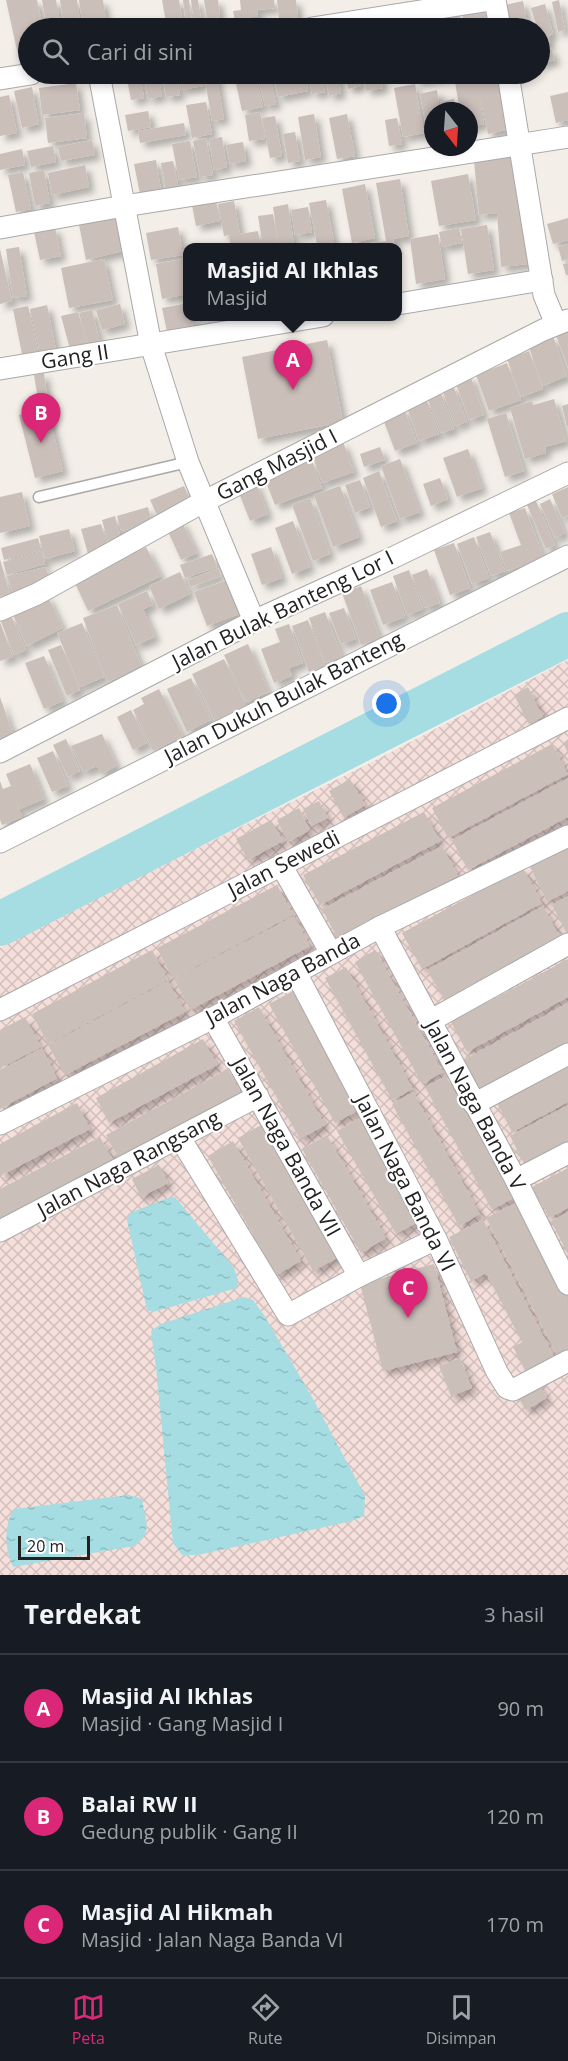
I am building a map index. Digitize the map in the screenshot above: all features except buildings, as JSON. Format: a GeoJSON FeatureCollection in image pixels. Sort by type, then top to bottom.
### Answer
{"type":"FeatureCollection","features":[{"type":"Feature","properties":{"kind":"street"},"geometry":{"type":"LineString","coordinates":[[376,18],[491,0]]}},
{"type":"Feature","properties":{"kind":"street"},"geometry":{"type":"LineString","coordinates":[[495,0],[498,18]]}},
{"type":"Feature","properties":{"kind":"street"},"geometry":{"type":"LineString","coordinates":[[0,79],[18,76]]}},
{"type":"Feature","properties":{"kind":"street"},"geometry":{"type":"LineString","coordinates":[[101,84],[151,345],[188,462],[254,621]]}},
{"type":"Feature","properties":{"kind":"street"},"geometry":{"type":"LineString","coordinates":[[510,84],[544,295],[562,322]]}},
{"type":"Feature","properties":{"kind":"street"},"geometry":{"type":"LineString","coordinates":[[0,228],[124,206],[568,137]]}},
{"type":"Feature","properties":{"kind":"street"},"geometry":{"type":"LineString","coordinates":[[402,303],[542,280]]}},
{"type":"Feature","properties":{"kind":"street","name":"Gang II"},"geometry":{"type":"LineString","coordinates":[[0,369],[293,321]]}},
{"type":"Feature","properties":{"kind":"street","name":"Gang Masjid I"},"geometry":{"type":"LineString","coordinates":[[0,610],[37,594],[203,502],[562,322]]}},
{"type":"Feature","properties":{"kind":"street","name":"Jalan Bulak Banteng Lor I"},"geometry":{"type":"LineString","coordinates":[[0,752],[254,621],[390,559],[568,472]]}},
{"type":"Feature","properties":{"kind":"street","name":"Jalan Dukuh Bulak Banteng"},"geometry":{"type":"LineString","coordinates":[[0,842],[568,556]]}},
{"type":"Feature","properties":{"kind":"street","name":"Jalan Sewedi"},"geometry":{"type":"LineString","coordinates":[[0,1010],[568,718]]}},
{"type":"Feature","properties":{"kind":"street","name":"Jalan Naga Banda"},"geometry":{"type":"LineString","coordinates":[[0,1124],[213,1018],[380,927],[568,836]]}},
{"type":"Feature","properties":{"kind":"street"},"geometry":{"type":"LineString","coordinates":[[281,865],[331,953]]}},
{"type":"Feature","properties":{"kind":"street","name":"Jalan Naga Banda V"},"geometry":{"type":"LineString","coordinates":[[380,927],[565,1272]]}},
{"type":"Feature","properties":{"kind":"street"},"geometry":{"type":"LineString","coordinates":[[430,1021],[568,944]]}},
{"type":"Feature","properties":{"kind":"street","name":"Jalan Naga Banda VI"},"geometry":{"type":"LineString","coordinates":[[296,973],[436,1239],[497,1372],[507,1388],[513,1390],[568,1361]]}},
{"type":"Feature","properties":{"kind":"street","name":"Jalan Naga Banda VII"},"geometry":{"type":"LineString","coordinates":[[213,1018],[359,1276]]}},
{"type":"Feature","properties":{"kind":"street"},"geometry":{"type":"LineString","coordinates":[[474,1104],[568,1054]]}},
{"type":"Feature","properties":{"kind":"street","name":"Jalan Naga Rangsang"},"geometry":{"type":"LineString","coordinates":[[0,1231],[258,1096]]}},
{"type":"Feature","properties":{"kind":"street"},"geometry":{"type":"LineString","coordinates":[[180,1138],[288,1315],[359,1276],[436,1239]]}},
{"type":"Feature","properties":{"kind":"street"},"geometry":{"type":"LineString","coordinates":[[516,1180],[568,1153]]}},
{"type":"Feature","properties":{"kind":"lane"},"geometry":{"type":"LineString","coordinates":[[39,497],[188,462]]}},
{"type":"Feature","properties":{"kind":"shaded area"},"geometry":{"type":"Polygon","coordinates":[[[568,660],[568,1575],[0,1575],[0,948],[368,764],[568,660]]]}},
{"type":"Feature","properties":{"kind":"water"},"geometry":{"type":"Polygon","coordinates":[[[175,1197],[234,1268],[238,1280],[237,1288],[153,1312],[147,1310],[127,1220],[130,1213],[175,1197]]]}},
{"type":"Feature","properties":{"kind":"water"},"geometry":{"type":"Polygon","coordinates":[[[244,1297],[253,1300],[264,1315],[312,1397],[365,1496],[364,1516],[352,1521],[198,1555],[182,1555],[173,1543],[151,1331],[161,1324],[244,1297]]]}},
{"type":"Feature","properties":{"kind":"water"},"geometry":{"type":"Polygon","coordinates":[[[129,1495],[142,1499],[147,1526],[144,1536],[134,1546],[13,1567],[6,1538],[8,1522],[14,1509],[129,1495]]]}},
{"type":"Feature","properties":{"kind":"waterway"},"geometry":{"type":"LineString","coordinates":[[0,924],[568,634]]}},
{"type":"Feature","properties":{"kind":"place","name":"Masjid Al Ikhlas"},"geometry":{"type":"Point","coordinates":[293,390]}},
{"type":"Feature","properties":{"kind":"place","name":"Balai RW II"},"geometry":{"type":"Point","coordinates":[41,443]}},
{"type":"Feature","properties":{"kind":"place","name":"Masjid Al Hikmah"},"geometry":{"type":"Point","coordinates":[408,1318]}}]}
